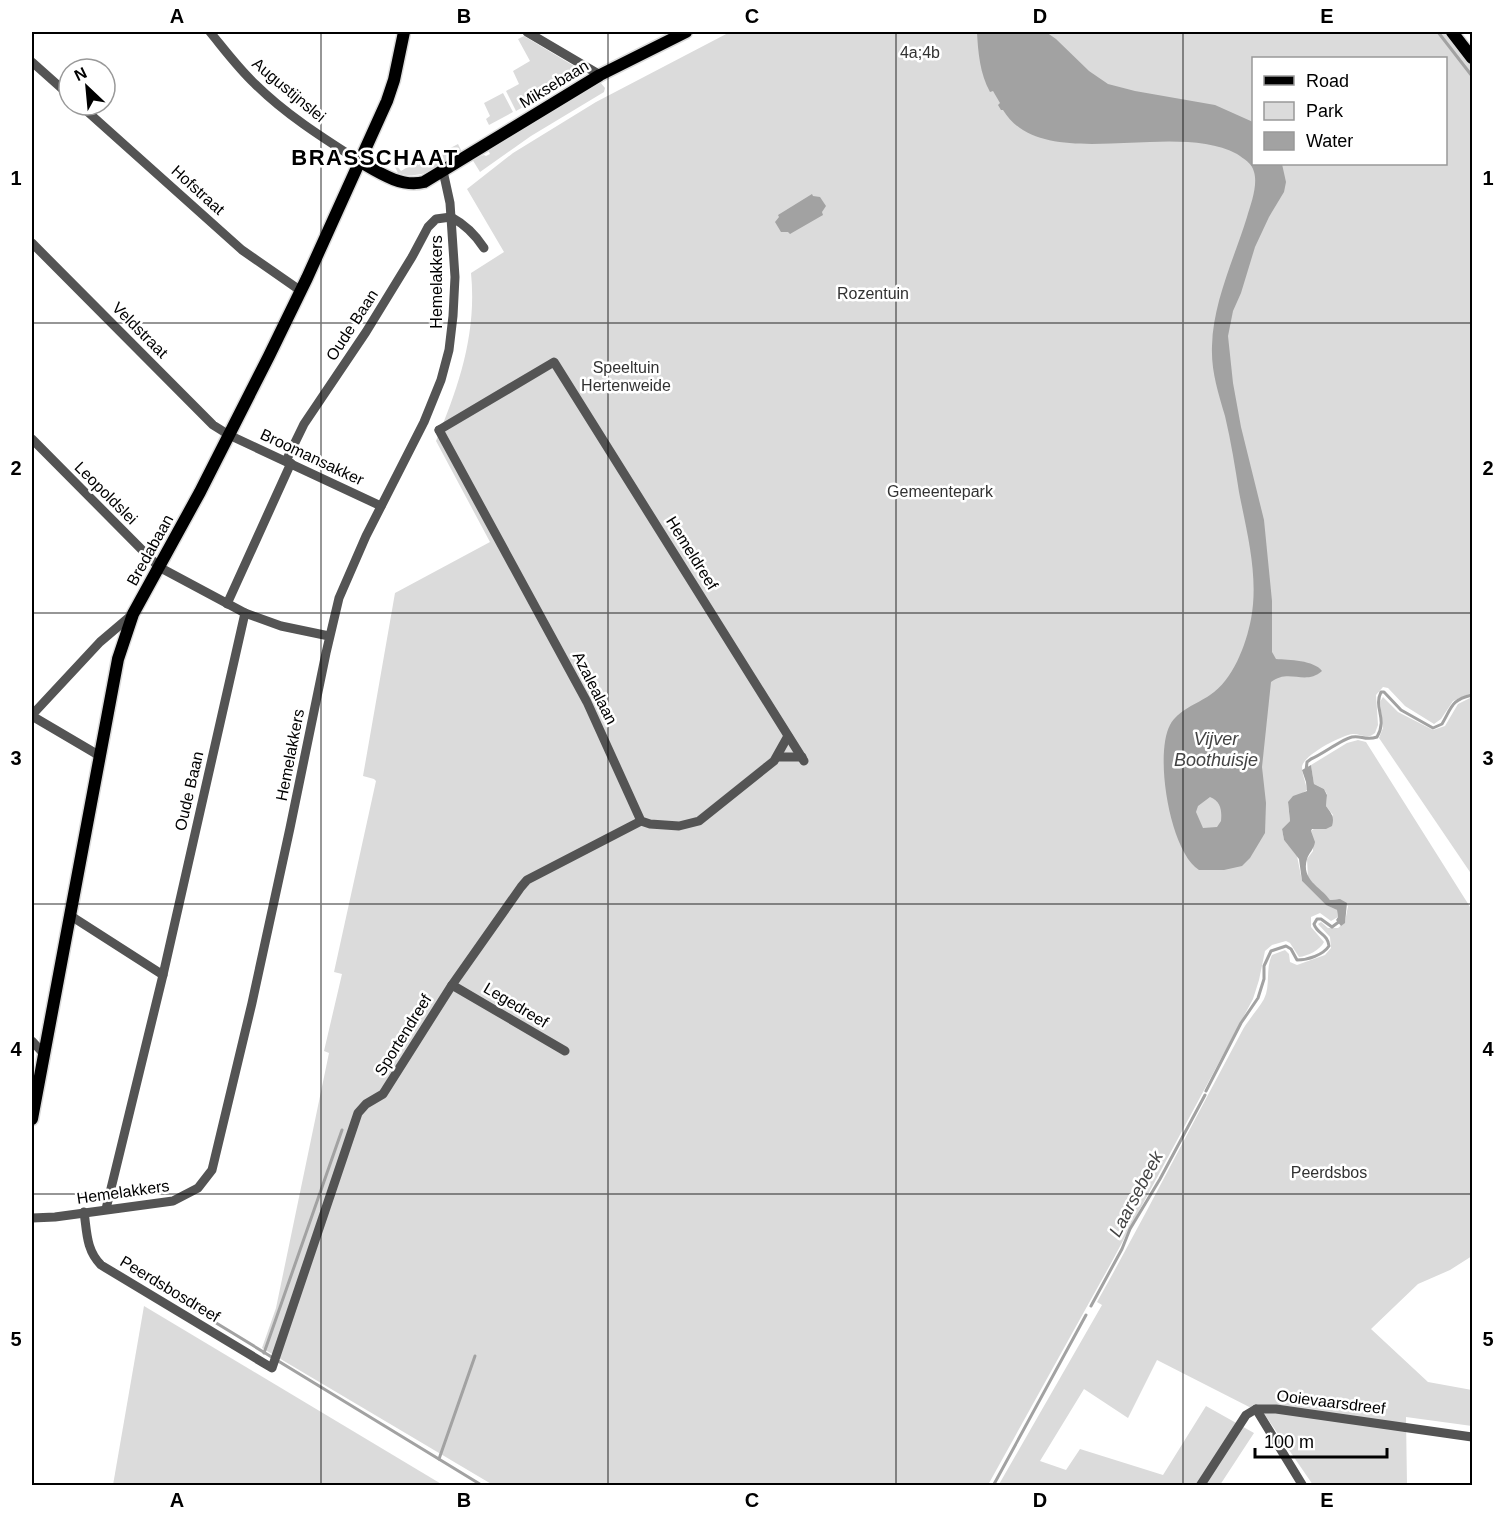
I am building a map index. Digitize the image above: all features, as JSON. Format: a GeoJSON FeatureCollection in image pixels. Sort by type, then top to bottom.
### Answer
{"type":"FeatureCollection","features":[{"type":"Feature","properties":{"kind":"main road","name":"Bredabaan"},"geometry":{"type":"LineString","coordinates":[[32,1119],[118,659],[133,614],[230,435],[300,291],[391,91],[404,32]]}},
{"type":"Feature","properties":{"kind":"main road","name":"Miksebaan"},"geometry":{"type":"LineString","coordinates":[[359,161],[404,183],[424,182],[600,75],[686,32]]}},
{"type":"Feature","properties":{"kind":"main road"},"geometry":{"type":"LineString","coordinates":[[1452,32],[1473,58]]}},
{"type":"Feature","properties":{"kind":"street","name":"Augustijnslei"},"geometry":{"type":"LineString","coordinates":[[210,32],[255,85],[321,137],[359,161]]}},
{"type":"Feature","properties":{"kind":"street"},"geometry":{"type":"LineString","coordinates":[[526,32],[600,75]]}},
{"type":"Feature","properties":{"kind":"street"},"geometry":{"type":"LineString","coordinates":[[32,62],[57,84]]}},
{"type":"Feature","properties":{"kind":"street","name":"Hofstraat"},"geometry":{"type":"LineString","coordinates":[[93,117],[242,250],[300,291]]}},
{"type":"Feature","properties":{"kind":"street","name":"Hemelakkers"},"geometry":{"type":"LineString","coordinates":[[32,1218],[165,1202],[181,1198],[202,1184],[215,1163],[290,828],[329,636],[346,580],[424,422],[441,380],[451,336],[454,277],[450,203],[443,171]]}},
{"type":"Feature","properties":{"kind":"street","name":"Oude Baan"},"geometry":{"type":"LineString","coordinates":[[227,604],[304,424],[366,332],[431,222],[442,217],[451,217]]}},
{"type":"Feature","properties":{"kind":"street"},"geometry":{"type":"LineString","coordinates":[[451,217],[476,234],[484,248]]}},
{"type":"Feature","properties":{"kind":"street","name":"Veldstraat"},"geometry":{"type":"LineString","coordinates":[[32,243],[213,424],[230,435]]}},
{"type":"Feature","properties":{"kind":"street","name":"Hemeldreef"},"geometry":{"type":"LineString","coordinates":[[439,430],[554,362],[803,759],[778,757]]}},
{"type":"Feature","properties":{"kind":"street"},"geometry":{"type":"LineString","coordinates":[[424,422],[439,430]]}},
{"type":"Feature","properties":{"kind":"street","name":"Azalealaan"},"geometry":{"type":"LineString","coordinates":[[439,430],[587,702],[642,821]]}},
{"type":"Feature","properties":{"kind":"street","name":"Broomansakker"},"geometry":{"type":"LineString","coordinates":[[230,435],[381,506]]}},
{"type":"Feature","properties":{"kind":"street","name":"Leopoldslei"},"geometry":{"type":"LineString","coordinates":[[32,439],[159,567]]}},
{"type":"Feature","properties":{"kind":"street"},"geometry":{"type":"LineString","coordinates":[[159,567],[245,614],[281,626],[329,636]]}},
{"type":"Feature","properties":{"kind":"street"},"geometry":{"type":"LineString","coordinates":[[100,756],[32,716],[100,642],[133,614]]}},
{"type":"Feature","properties":{"kind":"street","name":"Oude Baan"},"geometry":{"type":"LineString","coordinates":[[106,1209],[163,975],[245,614]]}},
{"type":"Feature","properties":{"kind":"street"},"geometry":{"type":"LineString","coordinates":[[642,821],[650,824],[679,826],[699,822],[778,757],[788,736]]}},
{"type":"Feature","properties":{"kind":"street","name":"Sportendreef"},"geometry":{"type":"LineString","coordinates":[[273,1366],[358,1113],[366,1104],[383,1094],[452,985],[494,923],[527,880],[642,821]]}},
{"type":"Feature","properties":{"kind":"street"},"geometry":{"type":"LineString","coordinates":[[71,916],[163,975]]}},
{"type":"Feature","properties":{"kind":"street","name":"Legedreef"},"geometry":{"type":"LineString","coordinates":[[452,985],[565,1051]]}},
{"type":"Feature","properties":{"kind":"street"},"geometry":{"type":"LineString","coordinates":[[32,1041],[44,1054]]}},
{"type":"Feature","properties":{"kind":"street","name":"Peerdsbosdreef"},"geometry":{"type":"LineString","coordinates":[[84,1212],[89,1246],[93,1257],[101,1265],[273,1366]]}},
{"type":"Feature","properties":{"kind":"street"},"geometry":{"type":"LineString","coordinates":[[1200,1485],[1246,1415],[1256,1409],[1303,1485]]}},
{"type":"Feature","properties":{"kind":"street","name":"Ooievaarsdreef"},"geometry":{"type":"LineString","coordinates":[[1256,1409],[1276,1409],[1473,1437]]}},
{"type":"Feature","properties":{"kind":"green space","name":"Gemeentepark"},"geometry":{"type":"Polygon","coordinates":[[[730,32],[1445,32],[1472,67],[1472,693],[1453,701],[1441,719],[1434,724],[1405,706],[1388,688],[1383,687],[1376,695],[1378,725],[1375,733],[1369,736],[1353,734],[1341,738],[1324,746],[1304,762],[1302,770],[1307,790],[1288,803],[1290,821],[1282,829],[1284,840],[1297,856],[1302,881],[1325,904],[1337,910],[1338,917],[1331,921],[1320,913],[1311,917],[1311,927],[1324,942],[1320,948],[1310,954],[1299,957],[1290,943],[1286,941],[1272,945],[1265,951],[1253,999],[988,1485],[493,1485],[262,1348],[276,1308],[329,1053],[324,1051],[342,974],[334,972],[376,781],[363,776],[395,593],[490,542],[436,441],[459,379],[469,338],[471,273],[504,252],[467,189],[513,153],[596,102],[730,32]]]}},
{"type":"Feature","properties":{"kind":"green space"},"geometry":{"type":"Polygon","coordinates":[[[524,36],[579,69],[580,73],[577,77],[516,111],[506,91],[519,84],[513,71],[530,61],[518,39],[524,36]]]}},
{"type":"Feature","properties":{"kind":"green space"},"geometry":{"type":"Polygon","coordinates":[[[600,82],[605,88],[604,92],[531,136],[480,172],[472,159],[490,154],[488,150],[600,82]]]}},
{"type":"Feature","properties":{"kind":"green space"},"geometry":{"type":"Polygon","coordinates":[[[503,93],[513,112],[489,125],[486,119],[490,116],[484,103],[503,93]]]}},
{"type":"Feature","properties":{"kind":"green space"},"geometry":{"type":"Polygon","coordinates":[[[458,144],[462,152],[424,173],[407,175],[398,173],[395,167],[397,166],[401,171],[416,162],[418,165],[458,144]]]}},
{"type":"Feature","properties":{"kind":"green space"},"geometry":{"type":"Polygon","coordinates":[[[1383,697],[1398,712],[1433,730],[1445,726],[1458,704],[1472,697],[1472,875],[1379,738],[1383,728],[1380,702],[1383,697]]]}},
{"type":"Feature","properties":{"kind":"green space","name":"Peerdsbos"},"geometry":{"type":"Polygon","coordinates":[[[1358,740],[1366,742],[1472,910],[1472,1256],[1450,1270],[1418,1284],[1371,1329],[1428,1382],[1472,1390],[1472,1426],[1406,1417],[1407,1485],[1313,1485],[1265,1415],[1157,1360],[1128,1418],[1084,1389],[1040,1461],[1066,1470],[1080,1449],[1163,1475],[1206,1406],[1254,1433],[1220,1485],[998,1486],[1102,1305],[1097,1302],[1243,1029],[1264,999],[1272,955],[1285,950],[1289,954],[1290,962],[1297,965],[1325,955],[1331,948],[1330,937],[1318,924],[1321,922],[1328,928],[1338,928],[1345,922],[1348,906],[1337,899],[1330,900],[1308,878],[1307,859],[1313,851],[1311,831],[1333,815],[1326,806],[1327,794],[1324,789],[1314,784],[1311,765],[1347,743],[1358,740]]]}},
{"type":"Feature","properties":{"kind":"green space"},"geometry":{"type":"Polygon","coordinates":[[[144,1306],[443,1485],[113,1485],[144,1306]]]}},
{"type":"Feature","properties":{"kind":"water","name":"Vijver Boothuisje"},"geometry":{"type":"Polygon","coordinates":[[[977,32],[1046,32],[1089,71],[1108,84],[1215,105],[1252,122],[1252,165],[1282,165],[1286,182],[1284,192],[1255,247],[1233,311],[1228,336],[1241,427],[1264,520],[1272,601],[1272,652],[1276,659],[1307,663],[1322,671],[1309,677],[1284,676],[1271,682],[1262,767],[1266,803],[1265,833],[1250,858],[1242,866],[1224,870],[1199,870],[1189,860],[1173,824],[1164,779],[1164,758],[1165,739],[1173,720],[1210,695],[1232,671],[1242,651],[1251,619],[1254,587],[1251,555],[1229,435],[1214,373],[1212,346],[1220,297],[1254,194],[1254,172],[1250,164],[1237,154],[1210,145],[1179,142],[1077,144],[1047,140],[1022,129],[1001,110],[998,105],[1000,103],[987,85],[979,55],[977,32]],[[1210,797],[1198,806],[1196,812],[1203,828],[1217,827],[1221,821],[1220,807],[1210,797]]]}},
{"type":"Feature","properties":{"kind":"water"},"geometry":{"type":"Polygon","coordinates":[[[812,194],[820,197],[826,206],[822,212],[823,215],[790,234],[781,232],[775,222],[778,215],[812,194]]]}},
{"type":"Feature","properties":{"kind":"water"},"geometry":{"type":"Polygon","coordinates":[[[1311,765],[1314,784],[1324,789],[1327,795],[1326,806],[1333,820],[1332,826],[1326,829],[1312,829],[1311,831],[1315,842],[1307,859],[1307,872],[1309,878],[1330,900],[1340,899],[1347,903],[1345,923],[1341,926],[1336,920],[1337,910],[1326,905],[1302,881],[1299,859],[1284,840],[1282,829],[1290,821],[1288,802],[1293,796],[1307,791],[1302,770],[1311,765]]]}},
{"type":"Feature","properties":{"kind":"waterway"},"geometry":{"type":"LineString","coordinates":[[1438,32],[1472,76]]}},
{"type":"Feature","properties":{"kind":"waterway","name":"Laarsebeek"},"geometry":{"type":"LineString","coordinates":[[1306,771],[1307,762],[1348,738],[1377,737],[1381,724],[1379,703],[1381,692],[1384,692],[1401,710],[1433,728],[1442,724],[1456,702],[1472,695]]}},
{"type":"Feature","properties":{"kind":"waterway","name":"Laarsebeek"},"geometry":{"type":"LineString","coordinates":[[1206,1091],[1241,1023],[1258,998],[1264,979],[1264,966],[1271,951],[1286,946],[1291,949],[1297,960],[1315,956],[1329,946],[1327,939],[1315,927],[1317,919],[1321,919],[1332,927],[1340,921]]}},
{"type":"Feature","properties":{"kind":"waterway","name":"Laarsebeek"},"geometry":{"type":"LineString","coordinates":[[1091,1306],[1122,1249],[1130,1229],[1205,1095]]}},
{"type":"Feature","properties":{"kind":"waterway"},"geometry":{"type":"LineString","coordinates":[[264,1353],[342,1130]]}},
{"type":"Feature","properties":{"kind":"waterway"},"geometry":{"type":"LineString","coordinates":[[185,1304],[483,1486]]}},
{"type":"Feature","properties":{"kind":"waterway","name":"Laarsebeek"},"geometry":{"type":"LineString","coordinates":[[993,1486],[1086,1315]]}},
{"type":"Feature","properties":{"kind":"waterway"},"geometry":{"type":"LineString","coordinates":[[439,1459],[475,1356]]}},
{"type":"Feature","properties":{"kind":"district","name":"BRASSCHAAT"},"geometry":{"type":"Point","coordinates":[375,157]}},
{"type":"Feature","properties":{"kind":"park label","name":"4a;4b"},"geometry":{"type":"Point","coordinates":[920,52]}},
{"type":"Feature","properties":{"kind":"park label","name":"Rozentuin"},"geometry":{"type":"Point","coordinates":[873,293]}},
{"type":"Feature","properties":{"kind":"park label","name":"Speeltuin Hertenweide"},"geometry":{"type":"Point","coordinates":[626,376]}}]}
